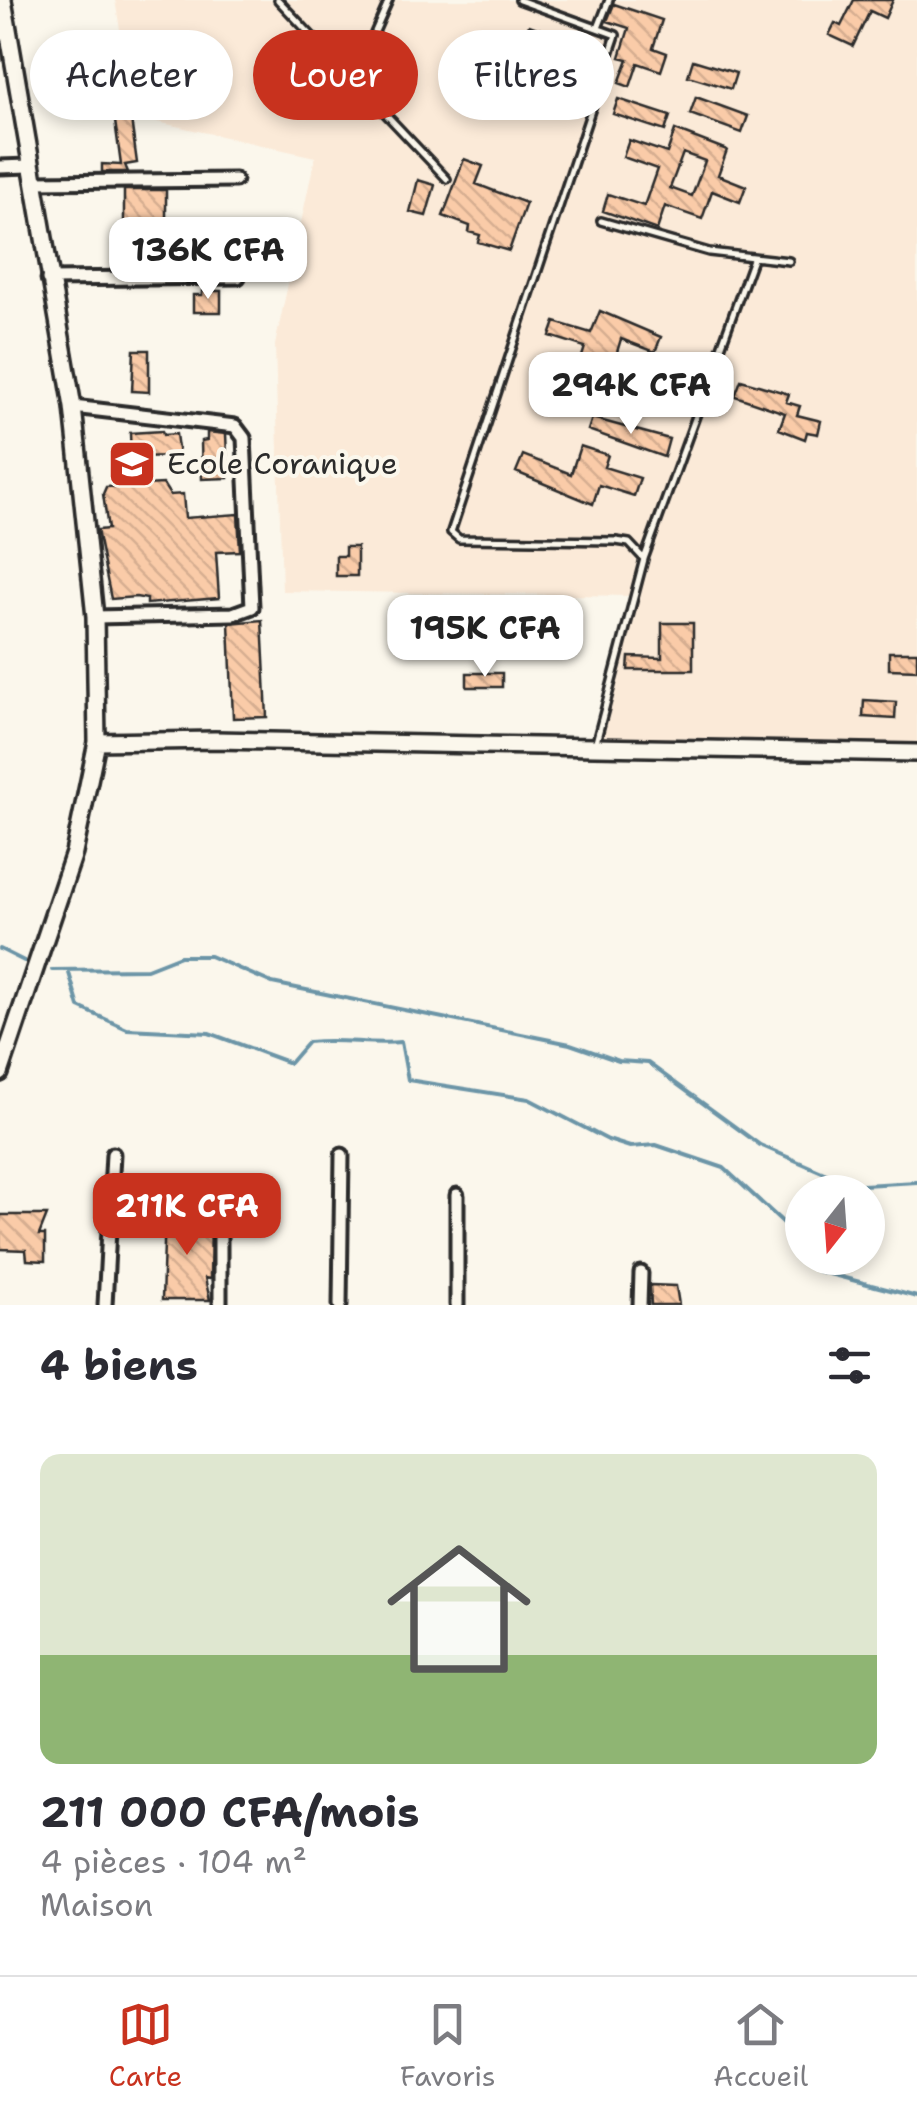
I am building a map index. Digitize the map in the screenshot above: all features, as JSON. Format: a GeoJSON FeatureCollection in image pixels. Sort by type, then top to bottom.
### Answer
{"type":"FeatureCollection","features":[{"type":"Feature","properties":{"kind":"street"},"geometry":{"type":"LineString","coordinates":[[0,1073],[74,854],[97,742],[96,616],[73,408],[5,40],[2,0]]}},
{"type":"Feature","properties":{"kind":"street"},"geometry":{"type":"LineString","coordinates":[[0,167],[31,174],[235,180]]}},
{"type":"Feature","properties":{"kind":"street"},"geometry":{"type":"LineString","coordinates":[[48,279],[238,277]]}},
{"type":"Feature","properties":{"kind":"street"},"geometry":{"type":"LineString","coordinates":[[73,408],[235,426],[244,438],[252,607],[232,614],[96,616]]}},
{"type":"Feature","properties":{"kind":"street"},"geometry":{"type":"LineString","coordinates":[[97,742],[215,740],[917,753]]}},
{"type":"Feature","properties":{"kind":"street"},"geometry":{"type":"LineString","coordinates":[[105,1305],[113,1154]]}},
{"type":"Feature","properties":{"kind":"street"},"geometry":{"type":"LineString","coordinates":[[340,1305],[342,1156]]}},
{"type":"Feature","properties":{"kind":"street"},"geometry":{"type":"LineString","coordinates":[[457,1195],[457,1305]]}},
{"type":"Feature","properties":{"kind":"street"},"geometry":{"type":"LineString","coordinates":[[220,1213],[220,1305]]}},
{"type":"Feature","properties":{"kind":"street"},"geometry":{"type":"LineString","coordinates":[[640,1305],[641,1272]]}},
{"type":"Feature","properties":{"kind":"lane"},"geometry":{"type":"LineString","coordinates":[[278,0],[307,30]]}},
{"type":"Feature","properties":{"kind":"lane"},"geometry":{"type":"LineString","coordinates":[[376,30],[389,0]]}},
{"type":"Feature","properties":{"kind":"lane"},"geometry":{"type":"LineString","coordinates":[[519,0],[616,35],[451,532],[459,538],[616,540],[629,544],[644,560]]}},
{"type":"Feature","properties":{"kind":"lane"},"geometry":{"type":"LineString","coordinates":[[598,28],[609,0]]}},
{"type":"Feature","properties":{"kind":"lane"},"geometry":{"type":"LineString","coordinates":[[393,120],[448,179]]}},
{"type":"Feature","properties":{"kind":"lane"},"geometry":{"type":"LineString","coordinates":[[601,221],[708,252],[753,260],[790,261]]}},
{"type":"Feature","properties":{"kind":"lane"},"geometry":{"type":"LineString","coordinates":[[594,748],[644,560],[753,260]]}},
{"type":"Feature","properties":{"kind":"shaded area"},"geometry":{"type":"Polygon","coordinates":[[[115,0],[917,0],[917,746],[594,748],[635,596],[282,591],[275,345],[315,157],[148,120],[233,120],[233,30],[120,30],[115,0]]]}},
{"type":"Feature","properties":{"kind":"building"},"geometry":{"type":"Polygon","coordinates":[[[854,0],[893,0],[885,18],[870,11],[853,46],[829,35],[835,23],[841,26],[854,0]]]}},
{"type":"Feature","properties":{"kind":"building"},"geometry":{"type":"Polygon","coordinates":[[[614,4],[662,20],[653,48],[667,53],[661,71],[638,63],[630,87],[619,83],[628,59],[620,57],[629,28],[607,21],[614,4]]]}},
{"type":"Feature","properties":{"kind":"building"},"geometry":{"type":"Polygon","coordinates":[[[693,60],[736,73],[731,89],[688,76],[693,60]]]}},
{"type":"Feature","properties":{"kind":"building"},"geometry":{"type":"Polygon","coordinates":[[[696,97],[748,116],[742,133],[690,114],[696,97]]]}},
{"type":"Feature","properties":{"kind":"building"},"geometry":{"type":"Polygon","coordinates":[[[618,99],[670,116],[665,131],[614,114],[618,99]]]}},
{"type":"Feature","properties":{"kind":"building"},"geometry":{"type":"Polygon","coordinates":[[[131,120],[137,163],[125,165],[128,172],[102,172],[102,164],[121,165],[115,121],[131,120]]]}},
{"type":"Feature","properties":{"kind":"building"},"geometry":{"type":"Polygon","coordinates":[[[675,130],[727,150],[718,175],[746,186],[740,202],[712,191],[702,219],[665,206],[657,230],[603,211],[608,194],[644,206],[657,169],[623,157],[629,140],[667,153],[675,130]],[[683,153],[670,188],[692,196],[705,161],[683,153]]]}},
{"type":"Feature","properties":{"kind":"building"},"geometry":{"type":"Polygon","coordinates":[[[464,159],[483,166],[476,184],[526,203],[509,251],[478,242],[480,235],[469,232],[470,226],[443,216],[464,159]]]}},
{"type":"Feature","properties":{"kind":"building"},"geometry":{"type":"Polygon","coordinates":[[[418,180],[435,185],[426,216],[410,212],[418,180]]]}},
{"type":"Feature","properties":{"kind":"building"},"geometry":{"type":"Polygon","coordinates":[[[124,190],[166,190],[166,231],[189,231],[188,266],[124,266],[124,190]]]}},
{"type":"Feature","properties":{"kind":"building"},"geometry":{"type":"Polygon","coordinates":[[[202,291],[221,291],[221,312],[193,312],[193,295],[202,295],[202,291]]]}},
{"type":"Feature","properties":{"kind":"building"},"geometry":{"type":"Polygon","coordinates":[[[600,311],[661,337],[655,352],[621,339],[611,372],[580,363],[585,347],[550,336],[555,322],[591,333],[600,311]]]}},
{"type":"Feature","properties":{"kind":"building"},"geometry":{"type":"Polygon","coordinates":[[[134,350],[149,350],[149,392],[132,391],[134,350]]]}},
{"type":"Feature","properties":{"kind":"building"},"geometry":{"type":"Polygon","coordinates":[[[741,380],[789,394],[786,402],[800,406],[797,415],[821,421],[818,434],[807,432],[805,439],[779,429],[785,413],[735,396],[741,380]]]}},
{"type":"Feature","properties":{"kind":"building"},"geometry":{"type":"Polygon","coordinates":[[[592,418],[669,439],[664,457],[588,430],[592,418]]]}},
{"type":"Feature","properties":{"kind":"building"},"geometry":{"type":"Polygon","coordinates":[[[162,431],[163,435],[176,434],[179,456],[131,457],[130,433],[162,431]]]}},
{"type":"Feature","properties":{"kind":"building"},"geometry":{"type":"Polygon","coordinates":[[[207,432],[226,434],[228,478],[202,479],[201,441],[207,440],[207,432]]]}},
{"type":"Feature","properties":{"kind":"building"},"geometry":{"type":"Polygon","coordinates":[[[580,446],[608,455],[604,467],[640,478],[634,496],[599,485],[593,504],[516,472],[523,455],[571,474],[580,446]]]}},
{"type":"Feature","properties":{"kind":"building"},"geometry":{"type":"Polygon","coordinates":[[[163,484],[170,495],[183,494],[185,518],[238,514],[240,551],[216,552],[219,598],[147,604],[147,599],[136,597],[111,599],[97,530],[108,529],[103,494],[106,487],[163,484]]]}},
{"type":"Feature","properties":{"kind":"building"},"geometry":{"type":"Polygon","coordinates":[[[345,547],[357,547],[357,576],[336,576],[336,556],[345,556],[345,547]]]}},
{"type":"Feature","properties":{"kind":"building"},"geometry":{"type":"Polygon","coordinates":[[[262,620],[267,717],[233,718],[229,623],[262,620]]]}},
{"type":"Feature","properties":{"kind":"building"},"geometry":{"type":"Polygon","coordinates":[[[662,623],[693,623],[693,670],[628,670],[629,657],[662,658],[662,623]]]}},
{"type":"Feature","properties":{"kind":"building"},"geometry":{"type":"Polygon","coordinates":[[[889,652],[917,652],[917,670],[889,669],[889,652]]]}},
{"type":"Feature","properties":{"kind":"building"},"geometry":{"type":"Polygon","coordinates":[[[467,673],[502,673],[502,687],[467,687],[467,673]]]}},
{"type":"Feature","properties":{"kind":"building"},"geometry":{"type":"Polygon","coordinates":[[[864,700],[896,702],[895,719],[863,717],[864,700]]]}},
{"type":"Feature","properties":{"kind":"building"},"geometry":{"type":"Polygon","coordinates":[[[0,1215],[47,1215],[39,1235],[45,1235],[45,1261],[27,1260],[26,1250],[0,1249],[0,1215]]]}},
{"type":"Feature","properties":{"kind":"building"},"geometry":{"type":"Polygon","coordinates":[[[165,1215],[211,1217],[210,1279],[205,1278],[210,1300],[162,1300],[165,1215]]]}},
{"type":"Feature","properties":{"kind":"building"},"geometry":{"type":"Polygon","coordinates":[[[650,1285],[676,1286],[679,1305],[651,1305],[650,1285]]]}},
{"type":"Feature","properties":{"kind":"waterway"},"geometry":{"type":"LineString","coordinates":[[0,949],[24,961]]}},
{"type":"Feature","properties":{"kind":"waterway"},"geometry":{"type":"LineString","coordinates":[[52,970],[147,969],[180,956],[210,956],[272,983],[570,1044],[619,1061],[648,1063],[760,1145],[838,1179],[863,1185],[917,1182]]}},
{"type":"Feature","properties":{"kind":"waterway"},"geometry":{"type":"LineString","coordinates":[[69,973],[79,1007],[127,1029],[209,1033],[290,1063],[308,1042],[401,1042],[408,1080],[529,1099],[608,1140],[630,1147],[656,1145],[724,1168],[785,1224]]}},
{"type":"Feature","properties":{"kind":"waterway"},"geometry":{"type":"LineString","coordinates":[[833,1275],[917,1297]]}},
{"type":"Feature","properties":{"kind":"place","name":"Ecole Coranique"},"geometry":{"type":"Point","coordinates":[132,464]}}]}
